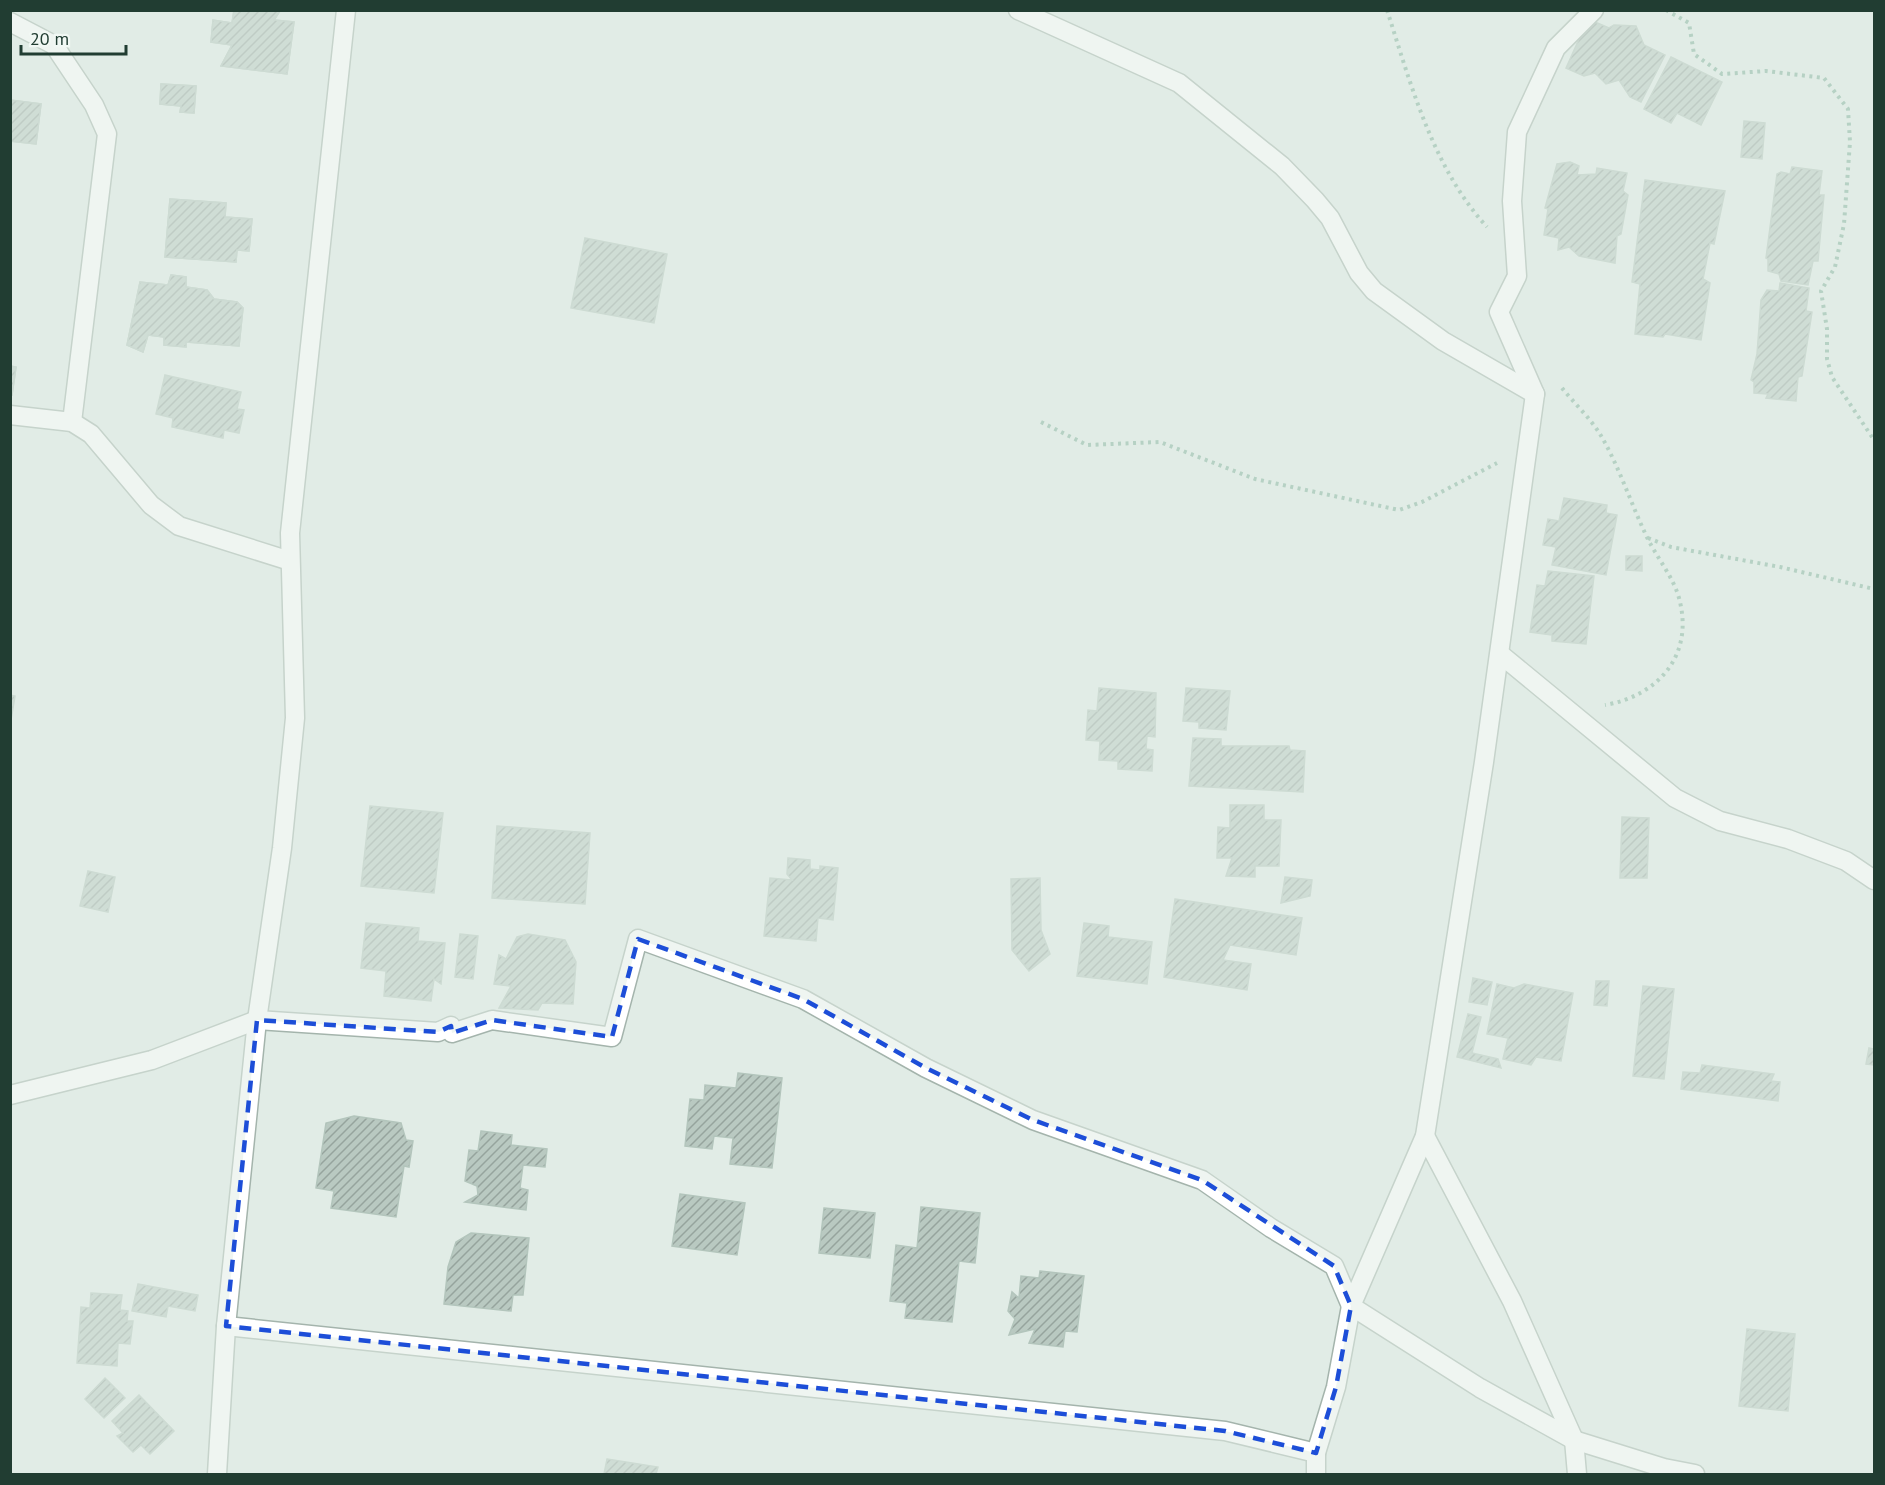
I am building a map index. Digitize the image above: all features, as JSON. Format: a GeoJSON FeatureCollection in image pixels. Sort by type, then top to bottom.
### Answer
{"type":"FeatureCollection","features":[{"type":"Feature","properties":{"kind":"street"},"geometry":{"type":"LineString","coordinates":[[217,1474],[226,1326],[257,1020],[282,848],[295,718],[290,533],[346,10]]}},
{"type":"Feature","properties":{"kind":"street"},"geometry":{"type":"LineString","coordinates":[[1018,10],[1179,83],[1282,166],[1315,200],[1330,218],[1359,273],[1374,291],[1443,340],[1534,394]]}},
{"type":"Feature","properties":{"kind":"street"},"geometry":{"type":"LineString","coordinates":[[1316,1474],[1316,1453],[1336,1387],[1351,1306],[1425,1136],[1500,654],[1534,394],[1499,312],[1517,276],[1512,201],[1517,132],[1557,48],[1594,10]]}},
{"type":"Feature","properties":{"kind":"street"},"geometry":{"type":"LineString","coordinates":[[10,22],[54,45],[94,105],[107,134],[72,422]]}},
{"type":"Feature","properties":{"kind":"street"},"geometry":{"type":"LineString","coordinates":[[10,415],[72,422],[91,434],[151,505],[179,526],[290,561]]}},
{"type":"Feature","properties":{"kind":"street"},"geometry":{"type":"LineString","coordinates":[[1500,654],[1572,711],[1628,762],[1675,798],[1720,821],[1788,839],[1846,861],[1875,880]]}},
{"type":"Feature","properties":{"kind":"street"},"geometry":{"type":"LineString","coordinates":[[11,1094],[152,1060],[257,1020],[438,1032],[451,1026],[452,1034],[492,1020],[612,1037],[638,939],[803,999],[926,1068],[1032,1120],[1202,1180],[1271,1228],[1334,1266],[1351,1306],[1480,1388],[1574,1440],[1664,1468],[1695,1474]]}},
{"type":"Feature","properties":{"kind":"street"},"geometry":{"type":"LineString","coordinates":[[1425,1136],[1512,1301],[1574,1440],[1577,1474]]}},
{"type":"Feature","properties":{"kind":"street"},"geometry":{"type":"LineString","coordinates":[[226,1326],[1225,1431],[1316,1453]]}},
{"type":"Feature","properties":{"kind":"path"},"geometry":{"type":"LineString","coordinates":[[1388,10],[1429,132],[1472,211],[1494,235]]}},
{"type":"Feature","properties":{"kind":"path"},"geometry":{"type":"LineString","coordinates":[[1666,10],[1689,22],[1694,54],[1722,74],[1766,71],[1824,78],[1848,109],[1850,142],[1844,224],[1835,267],[1821,291],[1827,329],[1827,359],[1832,377],[1875,440]]}},
{"type":"Feature","properties":{"kind":"path"},"geometry":{"type":"LineString","coordinates":[[1557,381],[1600,434],[1647,537],[1680,602],[1681,635],[1675,662],[1659,682],[1640,693],[1612,704],[1572,711]]}},
{"type":"Feature","properties":{"kind":"path"},"geometry":{"type":"LineString","coordinates":[[1041,422],[1087,445],[1160,442],[1255,478],[1399,510],[1422,502],[1527,448]]}},
{"type":"Feature","properties":{"kind":"path"},"geometry":{"type":"LineString","coordinates":[[1647,537],[1671,547],[1780,567],[1875,589]]}},
{"type":"Feature","properties":{"kind":"highlighted area"},"geometry":{"type":"Polygon","coordinates":[[[638,939],[803,999],[926,1068],[1033,1120],[1202,1180],[1334,1266],[1351,1306],[1336,1387],[1316,1453],[1225,1431],[226,1326],[257,1020],[438,1032],[451,1026],[452,1033],[492,1020],[612,1037],[638,939]]]}},
{"type":"Feature","properties":{"kind":"building"},"geometry":{"type":"Polygon","coordinates":[[[234,10],[280,11],[274,20],[294,22],[287,74],[221,66],[232,45],[211,42],[213,20],[232,23],[234,10]]]}},
{"type":"Feature","properties":{"kind":"building"},"geometry":{"type":"Polygon","coordinates":[[[234,10],[280,11],[274,20],[294,22],[287,74],[221,66],[232,45],[211,42],[213,20],[232,23],[234,10]]]}},
{"type":"Feature","properties":{"kind":"building"},"geometry":{"type":"Polygon","coordinates":[[[1588,19],[1609,28],[1614,25],[1636,26],[1644,45],[1665,55],[1641,102],[1630,97],[1619,80],[1606,84],[1595,73],[1584,76],[1566,68],[1588,19]]]}},
{"type":"Feature","properties":{"kind":"building"},"geometry":{"type":"Polygon","coordinates":[[[1671,57],[1722,82],[1701,125],[1677,113],[1671,123],[1644,109],[1671,57]]]}},
{"type":"Feature","properties":{"kind":"building"},"geometry":{"type":"Polygon","coordinates":[[[161,84],[196,86],[194,113],[180,112],[181,106],[160,104],[161,84]]]}},
{"type":"Feature","properties":{"kind":"building"},"geometry":{"type":"Polygon","coordinates":[[[161,84],[196,86],[194,113],[180,112],[181,106],[160,104],[161,84]]]}},
{"type":"Feature","properties":{"kind":"building"},"geometry":{"type":"Polygon","coordinates":[[[10,100],[41,104],[36,144],[10,141],[10,100]]]}},
{"type":"Feature","properties":{"kind":"building"},"geometry":{"type":"Polygon","coordinates":[[[10,100],[41,104],[36,144],[10,141],[10,100]]]}},
{"type":"Feature","properties":{"kind":"building"},"geometry":{"type":"Polygon","coordinates":[[[1744,121],[1765,123],[1762,159],[1741,157],[1744,121]]]}},
{"type":"Feature","properties":{"kind":"building"},"geometry":{"type":"Polygon","coordinates":[[[1570,162],[1579,166],[1577,175],[1596,174],[1597,168],[1627,173],[1623,191],[1628,195],[1621,234],[1617,236],[1615,263],[1579,256],[1569,247],[1558,250],[1559,238],[1544,235],[1548,209],[1545,208],[1557,164],[1570,162]]]}},
{"type":"Feature","properties":{"kind":"building"},"geometry":{"type":"Polygon","coordinates":[[[1792,167],[1822,171],[1819,195],[1824,195],[1818,261],[1813,261],[1808,285],[1781,281],[1779,274],[1768,271],[1768,259],[1766,258],[1777,174],[1781,172],[1790,174],[1792,167]]]}},
{"type":"Feature","properties":{"kind":"building"},"geometry":{"type":"Polygon","coordinates":[[[1645,180],[1725,191],[1714,244],[1710,243],[1703,279],[1710,283],[1701,340],[1665,334],[1663,337],[1635,334],[1640,284],[1632,282],[1645,180]]]}},
{"type":"Feature","properties":{"kind":"building"},"geometry":{"type":"Polygon","coordinates":[[[170,199],[226,203],[225,217],[252,219],[249,251],[237,250],[236,262],[165,257],[170,199]]]}},
{"type":"Feature","properties":{"kind":"building"},"geometry":{"type":"Polygon","coordinates":[[[170,199],[226,203],[225,217],[252,219],[249,251],[237,250],[236,262],[165,257],[170,199]]]}},
{"type":"Feature","properties":{"kind":"building"},"geometry":{"type":"Polygon","coordinates":[[[585,238],[667,254],[654,323],[571,308],[585,238]]]}},
{"type":"Feature","properties":{"kind":"building"},"geometry":{"type":"Polygon","coordinates":[[[171,275],[186,277],[186,287],[207,290],[214,299],[237,302],[243,308],[239,346],[186,342],[186,347],[164,345],[164,337],[148,335],[143,352],[127,345],[140,282],[168,285],[171,275]]]}},
{"type":"Feature","properties":{"kind":"building"},"geometry":{"type":"Polygon","coordinates":[[[171,275],[186,277],[186,287],[207,290],[214,299],[237,302],[243,308],[239,346],[186,342],[186,347],[164,345],[164,337],[148,335],[143,352],[127,345],[140,282],[168,285],[171,275]]]}},
{"type":"Feature","properties":{"kind":"building"},"geometry":{"type":"Polygon","coordinates":[[[1780,283],[1809,288],[1806,311],[1812,312],[1802,376],[1798,377],[1796,401],[1766,398],[1768,394],[1754,393],[1754,382],[1751,380],[1757,354],[1761,300],[1767,290],[1779,291],[1780,283]]]}},
{"type":"Feature","properties":{"kind":"building"},"geometry":{"type":"Polygon","coordinates":[[[10,366],[16,367],[12,395],[10,395],[10,366]]]}},
{"type":"Feature","properties":{"kind":"building"},"geometry":{"type":"Polygon","coordinates":[[[10,366],[16,367],[12,395],[10,395],[10,366]]]}},
{"type":"Feature","properties":{"kind":"building"},"geometry":{"type":"Polygon","coordinates":[[[165,375],[241,392],[237,409],[244,410],[239,433],[224,430],[223,438],[172,427],[173,418],[156,414],[165,375]]]}},
{"type":"Feature","properties":{"kind":"building"},"geometry":{"type":"Polygon","coordinates":[[[1564,498],[1607,505],[1606,513],[1617,515],[1606,575],[1552,565],[1556,547],[1543,545],[1548,519],[1559,521],[1564,498]]]}},
{"type":"Feature","properties":{"kind":"building"},"geometry":{"type":"Polygon","coordinates":[[[1626,556],[1642,556],[1642,571],[1626,570],[1626,556]]]}},
{"type":"Feature","properties":{"kind":"building"},"geometry":{"type":"Polygon","coordinates":[[[1548,571],[1594,576],[1586,644],[1552,641],[1552,635],[1530,632],[1537,585],[1545,586],[1548,571]]]}},
{"type":"Feature","properties":{"kind":"building"},"geometry":{"type":"Polygon","coordinates":[[[1099,688],[1156,693],[1155,737],[1147,736],[1146,749],[1153,750],[1152,771],[1118,769],[1118,761],[1099,760],[1100,741],[1086,740],[1088,710],[1097,711],[1099,688]]]}},
{"type":"Feature","properties":{"kind":"building"},"geometry":{"type":"Polygon","coordinates":[[[1186,688],[1230,691],[1226,730],[1199,728],[1199,722],[1183,721],[1186,688]]]}},
{"type":"Feature","properties":{"kind":"building"},"geometry":{"type":"Polygon","coordinates":[[[10,695],[15,696],[11,720],[10,720],[10,695]]]}},
{"type":"Feature","properties":{"kind":"building"},"geometry":{"type":"Polygon","coordinates":[[[1193,738],[1221,739],[1221,746],[1289,746],[1290,750],[1305,751],[1303,792],[1189,786],[1193,738]]]}},
{"type":"Feature","properties":{"kind":"building"},"geometry":{"type":"Polygon","coordinates":[[[1230,805],[1264,805],[1264,820],[1281,820],[1279,866],[1255,866],[1255,877],[1226,876],[1232,858],[1217,858],[1218,827],[1230,828],[1230,805]]]}},
{"type":"Feature","properties":{"kind":"building"},"geometry":{"type":"Polygon","coordinates":[[[370,806],[443,813],[434,893],[361,886],[370,806]]]}},
{"type":"Feature","properties":{"kind":"building"},"geometry":{"type":"Polygon","coordinates":[[[1622,817],[1649,818],[1647,878],[1620,878],[1622,817]]]}},
{"type":"Feature","properties":{"kind":"building"},"geometry":{"type":"Polygon","coordinates":[[[497,826],[590,833],[585,904],[492,898],[497,826]]]}},
{"type":"Feature","properties":{"kind":"building"},"geometry":{"type":"Polygon","coordinates":[[[788,858],[810,860],[810,869],[820,870],[820,866],[838,868],[833,920],[818,918],[816,941],[764,936],[770,878],[792,880],[787,874],[788,858]]]}},
{"type":"Feature","properties":{"kind":"building"},"geometry":{"type":"Polygon","coordinates":[[[88,871],[115,877],[108,912],[80,906],[88,871]]]}},
{"type":"Feature","properties":{"kind":"building"},"geometry":{"type":"Polygon","coordinates":[[[1285,877],[1312,880],[1310,896],[1281,903],[1285,877]]]}},
{"type":"Feature","properties":{"kind":"building"},"geometry":{"type":"Polygon","coordinates":[[[1040,878],[1041,930],[1050,954],[1029,971],[1012,950],[1011,879],[1040,878]]]}},
{"type":"Feature","properties":{"kind":"building"},"geometry":{"type":"Polygon","coordinates":[[[1175,899],[1302,918],[1296,955],[1230,945],[1223,960],[1251,964],[1247,990],[1164,977],[1175,899]]]}},
{"type":"Feature","properties":{"kind":"building"},"geometry":{"type":"Polygon","coordinates":[[[366,923],[419,928],[418,941],[445,943],[441,984],[434,979],[431,1001],[384,996],[386,971],[361,968],[366,923]]]}},
{"type":"Feature","properties":{"kind":"building"},"geometry":{"type":"Polygon","coordinates":[[[1084,923],[1109,926],[1108,937],[1152,942],[1147,984],[1077,976],[1084,923]]]}},
{"type":"Feature","properties":{"kind":"building"},"geometry":{"type":"Polygon","coordinates":[[[460,934],[478,936],[473,979],[455,977],[460,934]]]}},
{"type":"Feature","properties":{"kind":"building"},"geometry":{"type":"Polygon","coordinates":[[[528,934],[565,940],[576,962],[573,1004],[542,1003],[538,1010],[499,1008],[511,986],[494,984],[499,955],[506,959],[517,937],[528,934]]]}},
{"type":"Feature","properties":{"kind":"building"},"geometry":{"type":"Polygon","coordinates":[[[1473,978],[1492,982],[1487,1005],[1469,1002],[1473,978]]]}},
{"type":"Feature","properties":{"kind":"building"},"geometry":{"type":"Polygon","coordinates":[[[1596,981],[1609,981],[1607,1006],[1594,1005],[1596,981]]]}},
{"type":"Feature","properties":{"kind":"building"},"geometry":{"type":"Polygon","coordinates":[[[1497,984],[1514,988],[1524,984],[1573,993],[1561,1061],[1536,1057],[1531,1065],[1503,1059],[1508,1038],[1487,1034],[1497,984]]]}},
{"type":"Feature","properties":{"kind":"building"},"geometry":{"type":"Polygon","coordinates":[[[1643,986],[1674,989],[1664,1079],[1633,1076],[1643,986]]]}},
{"type":"Feature","properties":{"kind":"building"},"geometry":{"type":"Polygon","coordinates":[[[1468,1014],[1481,1017],[1472,1053],[1498,1059],[1501,1068],[1457,1057],[1468,1014]]]}},
{"type":"Feature","properties":{"kind":"building"},"geometry":{"type":"Polygon","coordinates":[[[1869,1048],[1874,1049],[1874,1065],[1866,1064],[1869,1048]]]}},
{"type":"Feature","properties":{"kind":"building"},"geometry":{"type":"Polygon","coordinates":[[[1702,1065],[1774,1074],[1771,1081],[1780,1082],[1778,1101],[1681,1089],[1683,1072],[1700,1073],[1702,1065]]]}},
{"type":"Feature","properties":{"kind":"building"},"geometry":{"type":"Polygon","coordinates":[[[738,1073],[782,1078],[772,1168],[730,1164],[733,1138],[714,1136],[712,1149],[685,1146],[690,1099],[704,1100],[705,1085],[736,1088],[738,1073]]]}},
{"type":"Feature","properties":{"kind":"building"},"geometry":{"type":"Polygon","coordinates":[[[354,1116],[401,1123],[406,1140],[413,1141],[409,1167],[404,1166],[396,1217],[331,1208],[334,1191],[316,1188],[326,1123],[354,1116]]]}},
{"type":"Feature","properties":{"kind":"building"},"geometry":{"type":"Polygon","coordinates":[[[481,1131],[512,1135],[511,1145],[547,1149],[545,1167],[523,1165],[520,1188],[528,1190],[526,1210],[465,1202],[478,1195],[477,1186],[465,1181],[469,1150],[478,1151],[481,1131]]]}},
{"type":"Feature","properties":{"kind":"building"},"geometry":{"type":"Polygon","coordinates":[[[680,1194],[745,1203],[737,1255],[672,1246],[680,1194]]]}},
{"type":"Feature","properties":{"kind":"building"},"geometry":{"type":"Polygon","coordinates":[[[921,1207],[980,1213],[975,1263],[959,1261],[952,1322],[905,1318],[907,1303],[890,1301],[896,1245],[917,1248],[921,1207]]]}},
{"type":"Feature","properties":{"kind":"building"},"geometry":{"type":"Polygon","coordinates":[[[824,1208],[875,1213],[870,1258],[819,1253],[824,1208]]]}},
{"type":"Feature","properties":{"kind":"building"},"geometry":{"type":"Polygon","coordinates":[[[471,1233],[529,1238],[523,1295],[513,1295],[511,1311],[444,1304],[448,1267],[456,1242],[471,1233]]]}},
{"type":"Feature","properties":{"kind":"building"},"geometry":{"type":"Polygon","coordinates":[[[1040,1271],[1084,1276],[1077,1332],[1065,1331],[1063,1347],[1029,1343],[1035,1329],[1009,1335],[1015,1319],[1008,1311],[1012,1292],[1019,1298],[1021,1276],[1039,1278],[1040,1271]]]}},
{"type":"Feature","properties":{"kind":"building"},"geometry":{"type":"Polygon","coordinates":[[[138,1284],[198,1295],[195,1311],[168,1306],[166,1317],[132,1311],[138,1284]]]}},
{"type":"Feature","properties":{"kind":"building"},"geometry":{"type":"Polygon","coordinates":[[[91,1293],[122,1295],[120,1310],[128,1311],[127,1321],[133,1321],[130,1344],[118,1343],[117,1366],[77,1363],[81,1307],[90,1308],[91,1293]]]}},
{"type":"Feature","properties":{"kind":"building"},"geometry":{"type":"Polygon","coordinates":[[[1747,1329],[1795,1334],[1788,1411],[1739,1406],[1747,1329]]]}},
{"type":"Feature","properties":{"kind":"building"},"geometry":{"type":"Polygon","coordinates":[[[105,1378],[125,1398],[104,1418],[85,1399],[105,1378]]]}},
{"type":"Feature","properties":{"kind":"building"},"geometry":{"type":"Polygon","coordinates":[[[139,1395],[174,1431],[150,1454],[141,1445],[133,1452],[117,1436],[123,1433],[112,1421],[139,1395]]]}},
{"type":"Feature","properties":{"kind":"building"},"geometry":{"type":"Polygon","coordinates":[[[607,1459],[658,1467],[656,1474],[604,1474],[607,1459]]]}}]}
